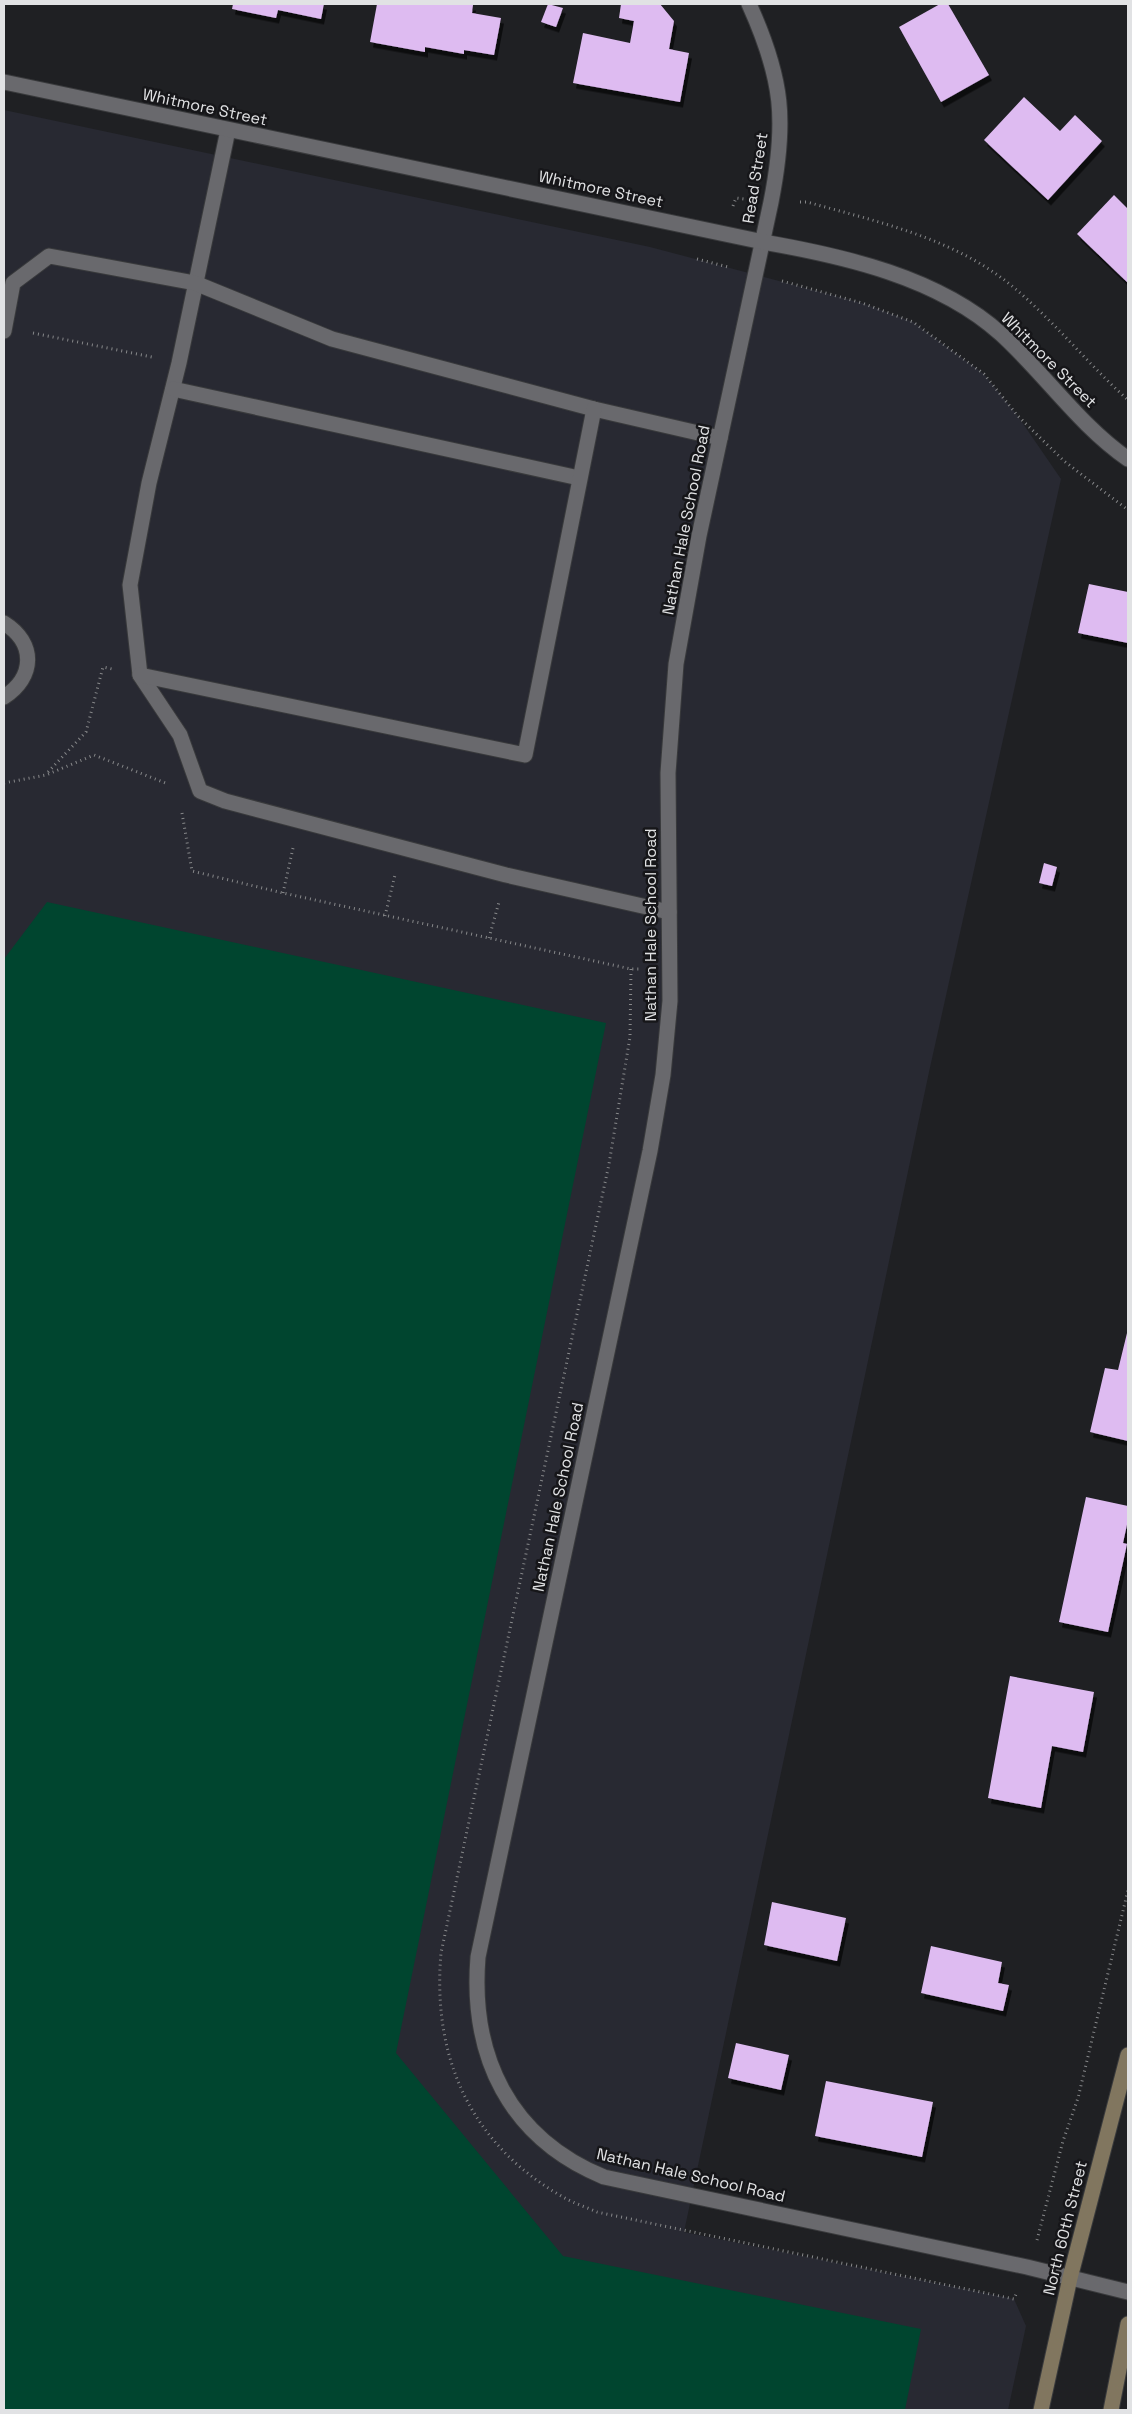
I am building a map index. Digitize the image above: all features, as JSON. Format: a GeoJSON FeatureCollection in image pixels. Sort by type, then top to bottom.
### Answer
{"type":"FeatureCollection","features":[{"type":"Feature","properties":{"kind":"main road","name":"North 60th Street"},"geometry":{"type":"LineString","coordinates":[[1041,2410],[1070,2278],[1128,2055]]}},
{"type":"Feature","properties":{"kind":"main road"},"geometry":{"type":"LineString","coordinates":[[1110,2410],[1128,2324]]}},
{"type":"Feature","properties":{"kind":"street","name":"Read Street"},"geometry":{"type":"LineString","coordinates":[[749,4],[764,36],[775,74],[780,101],[781,135],[779,164],[762,242]]}},
{"type":"Feature","properties":{"kind":"street","name":"Whitmore Street"},"geometry":{"type":"LineString","coordinates":[[4,82],[762,242],[822,252],[918,283],[958,302],[1002,334],[1077,414],[1128,459]]}},
{"type":"Feature","properties":{"kind":"street"},"geometry":{"type":"LineString","coordinates":[[228,130],[179,363],[149,484],[130,585],[140,675],[180,735],[200,791],[225,801],[401,848],[506,875],[669,912]]}},
{"type":"Feature","properties":{"kind":"street","name":"Nathan Hale School Road"},"geometry":{"type":"LineString","coordinates":[[762,242],[699,536],[676,664],[668,773],[670,1001],[663,1075],[653,1132],[478,1957],[477,2011],[481,2038],[490,2064],[510,2104],[535,2133],[562,2156],[587,2170],[604,2176],[1027,2267],[1128,2292]]}},
{"type":"Feature","properties":{"kind":"street"},"geometry":{"type":"LineString","coordinates":[[4,329],[13,283],[49,256],[195,283],[332,339],[594,409],[720,438]]}},
{"type":"Feature","properties":{"kind":"street"},"geometry":{"type":"LineString","coordinates":[[173,389],[579,478]]}},
{"type":"Feature","properties":{"kind":"street"},"geometry":{"type":"LineString","coordinates":[[140,675],[525,755],[594,409]]}},
{"type":"Feature","properties":{"kind":"street"},"geometry":{"type":"LineString","coordinates":[[4,623],[14,629],[23,640],[27,660],[23,679],[14,690],[4,697]]}},
{"type":"Feature","properties":{"kind":"path"},"geometry":{"type":"LineString","coordinates":[[756,274],[862,303],[913,322],[984,374],[1017,415],[1064,461],[1128,510]]}},
{"type":"Feature","properties":{"kind":"path"},"geometry":{"type":"LineString","coordinates":[[4,329],[179,363]]}},
{"type":"Feature","properties":{"kind":"path"},"geometry":{"type":"LineString","coordinates":[[46,774],[86,732],[103,667],[140,675]]}},
{"type":"Feature","properties":{"kind":"path"},"geometry":{"type":"LineString","coordinates":[[4,784],[46,774],[94,755],[170,785]]}},
{"type":"Feature","properties":{"kind":"path"},"geometry":{"type":"LineString","coordinates":[[181,806],[192,871],[385,916],[630,969],[630,1037],[609,1164],[441,1954],[438,1985],[441,2018],[449,2053],[461,2091],[478,2121],[496,2143],[530,2175],[563,2197],[597,2212],[1014,2299]]}},
{"type":"Feature","properties":{"kind":"path"},"geometry":{"type":"LineString","coordinates":[[283,893],[300,820]]}},
{"type":"Feature","properties":{"kind":"path"},"geometry":{"type":"LineString","coordinates":[[385,916],[401,848]]}},
{"type":"Feature","properties":{"kind":"path"},"geometry":{"type":"LineString","coordinates":[[489,938],[506,875]]}},
{"type":"Feature","properties":{"kind":"path"},"geometry":{"type":"LineString","coordinates":[[1040,2231],[1063,2141],[1078,2098],[1128,1890]]}},
{"type":"Feature","properties":{"kind":"shaded area"},"geometry":{"type":"Polygon","coordinates":[[[4,110],[650,247],[862,303],[913,322],[984,374],[1017,415],[1061,479],[929,1072],[684,2232],[1014,2299],[1026,2326],[1008,2410],[4,2410],[4,110]]]}},
{"type":"Feature","properties":{"kind":"green space"},"geometry":{"type":"Polygon","coordinates":[[[47,902],[606,1023],[396,2053],[563,2256],[921,2329],[905,2410],[4,2410],[4,959],[47,902]]]}},
{"type":"Feature","properties":{"kind":"building"},"geometry":{"type":"Polygon","coordinates":[[[233,4],[324,4],[321,19],[278,10],[276,18],[232,9],[233,4]]]}},
{"type":"Feature","properties":{"kind":"building"},"geometry":{"type":"Polygon","coordinates":[[[377,4],[473,5],[472,13],[501,18],[494,55],[464,50],[464,54],[425,47],[425,52],[370,42],[377,4]]]}},
{"type":"Feature","properties":{"kind":"building"},"geometry":{"type":"Polygon","coordinates":[[[548,4],[563,8],[556,27],[541,22],[548,4]]]}},
{"type":"Feature","properties":{"kind":"building"},"geometry":{"type":"Polygon","coordinates":[[[621,4],[660,4],[674,21],[669,49],[689,53],[680,102],[573,83],[583,33],[630,43],[634,21],[619,18],[621,4]]]}},
{"type":"Feature","properties":{"kind":"building"},"geometry":{"type":"Polygon","coordinates":[[[940,4],[948,4],[989,75],[941,102],[899,27],[940,4]]]}},
{"type":"Feature","properties":{"kind":"building"},"geometry":{"type":"Polygon","coordinates":[[[1024,97],[1060,131],[1075,115],[1102,141],[1048,200],[984,140],[1024,97]]]}},
{"type":"Feature","properties":{"kind":"building"},"geometry":{"type":"Polygon","coordinates":[[[1114,195],[1128,209],[1128,283],[1077,234],[1114,195]]]}},
{"type":"Feature","properties":{"kind":"building"},"geometry":{"type":"Polygon","coordinates":[[[1089,584],[1128,592],[1128,643],[1078,633],[1089,584]]]}},
{"type":"Feature","properties":{"kind":"building"},"geometry":{"type":"Polygon","coordinates":[[[1044,863],[1057,867],[1052,886],[1039,883],[1044,863]]]}},
{"type":"Feature","properties":{"kind":"building"},"geometry":{"type":"Polygon","coordinates":[[[1128,1329],[1128,1441],[1090,1432],[1105,1368],[1118,1370],[1128,1329]]]}},
{"type":"Feature","properties":{"kind":"building"},"geometry":{"type":"Polygon","coordinates":[[[1086,1497],[1128,1506],[1128,1520],[1123,1543],[1127,1544],[1108,1632],[1059,1622],[1086,1497]]]}},
{"type":"Feature","properties":{"kind":"building"},"geometry":{"type":"Polygon","coordinates":[[[1010,1676],[1094,1692],[1083,1752],[1052,1746],[1041,1808],[988,1798],[1010,1676]]]}},
{"type":"Feature","properties":{"kind":"building"},"geometry":{"type":"Polygon","coordinates":[[[772,1902],[846,1918],[837,1961],[764,1945],[772,1902]]]}},
{"type":"Feature","properties":{"kind":"building"},"geometry":{"type":"Polygon","coordinates":[[[931,1946],[1002,1962],[998,1983],[1009,1985],[1003,2011],[921,1993],[931,1946]]]}},
{"type":"Feature","properties":{"kind":"building"},"geometry":{"type":"Polygon","coordinates":[[[736,2043],[789,2055],[781,2090],[728,2078],[736,2043]]]}},
{"type":"Feature","properties":{"kind":"building"},"geometry":{"type":"Polygon","coordinates":[[[826,2081],[933,2102],[922,2157],[815,2136],[826,2081]]]}}]}
